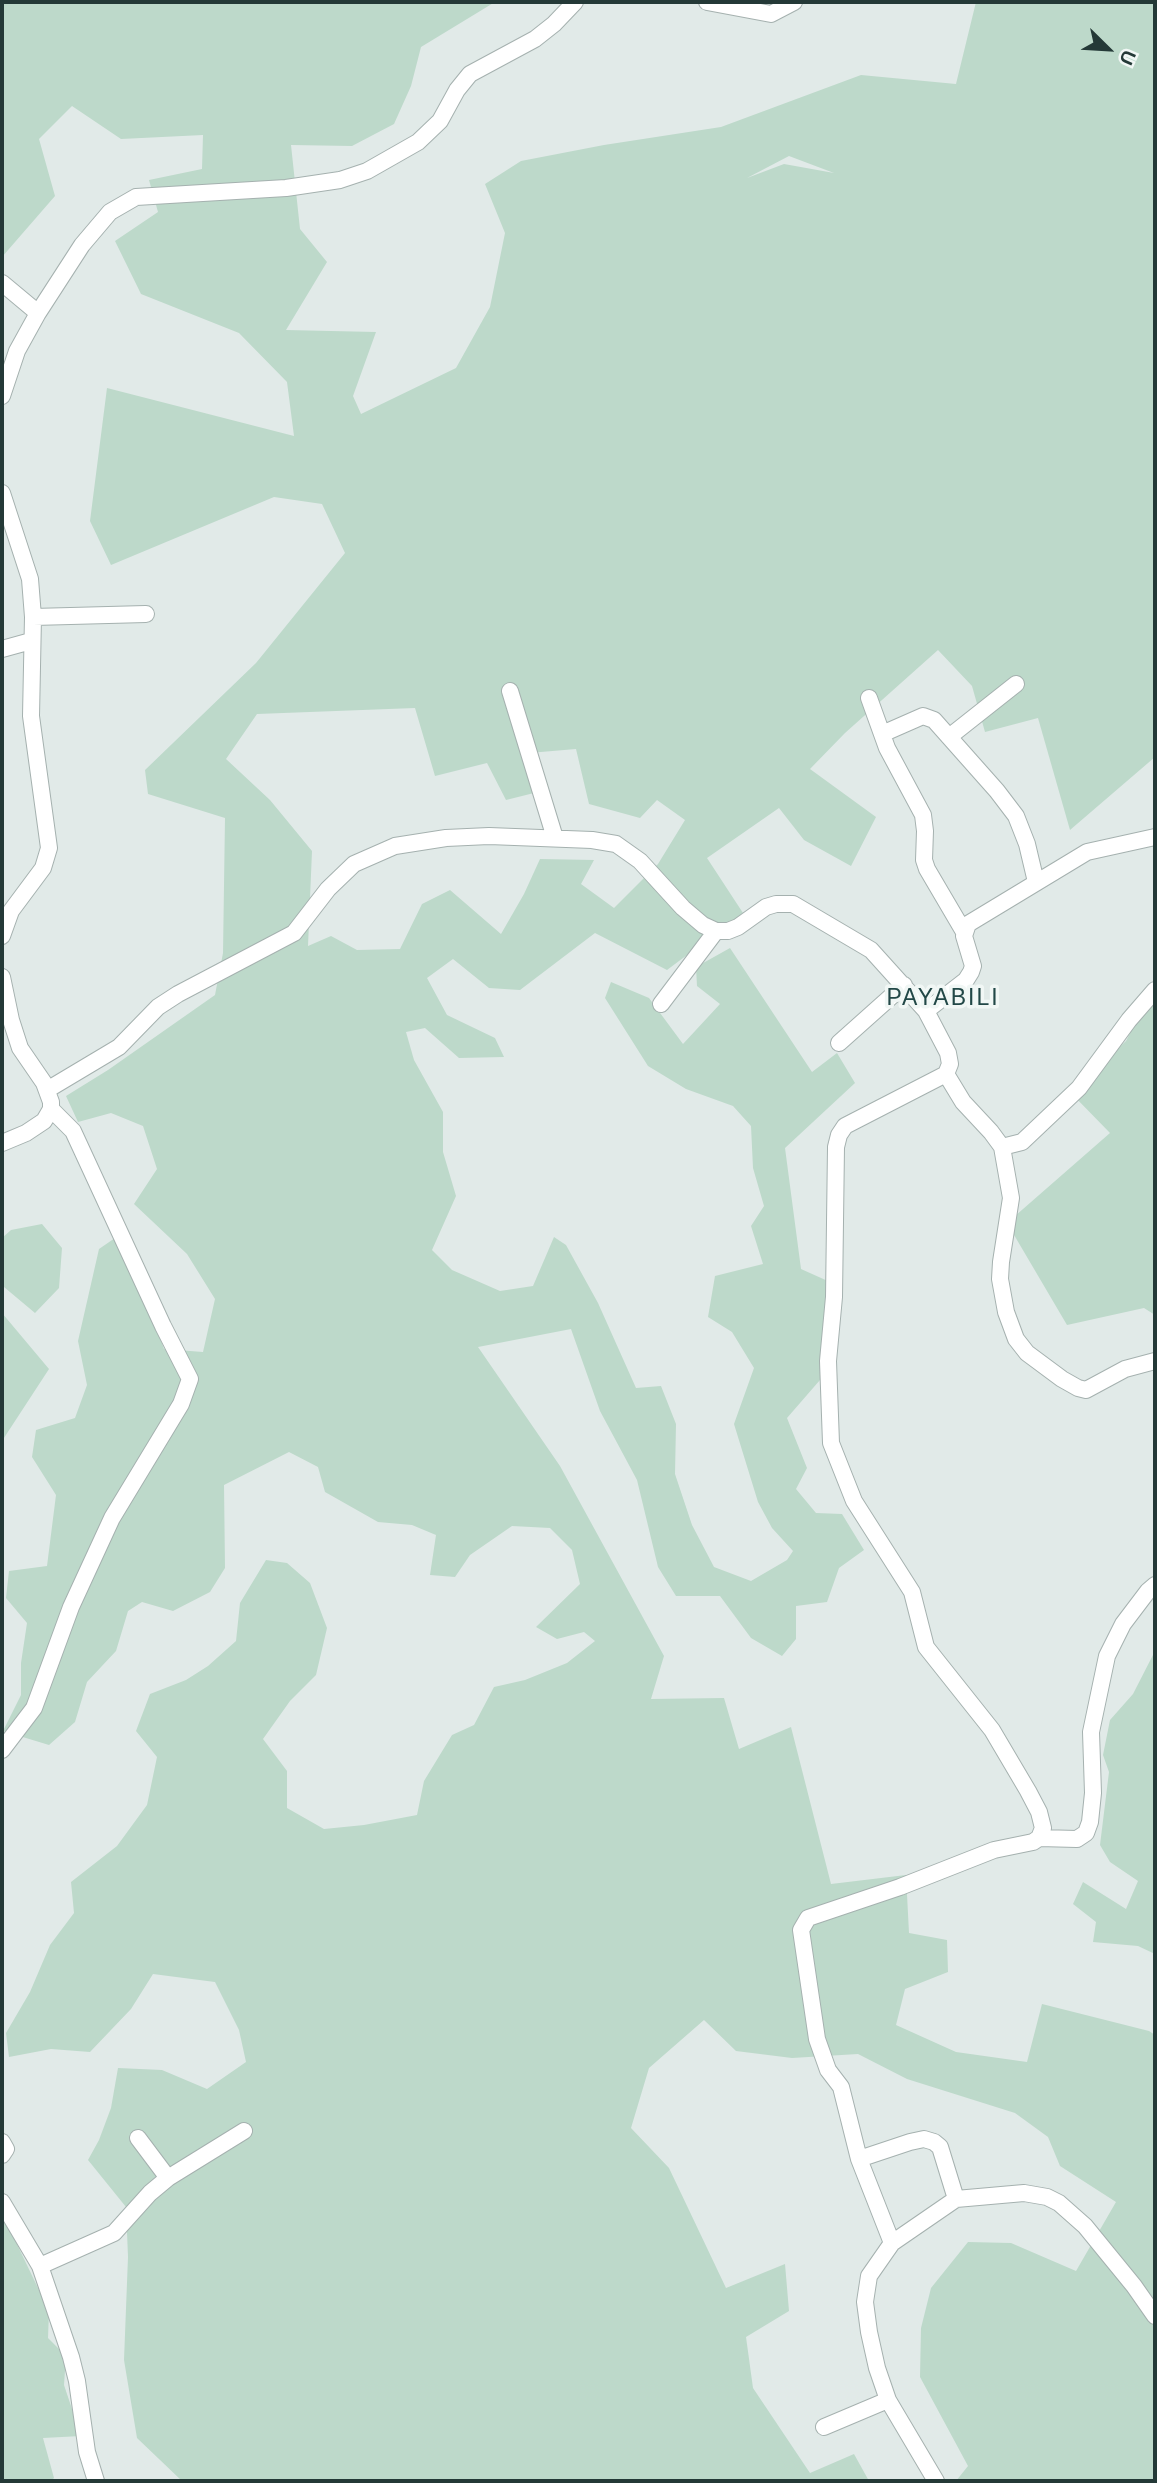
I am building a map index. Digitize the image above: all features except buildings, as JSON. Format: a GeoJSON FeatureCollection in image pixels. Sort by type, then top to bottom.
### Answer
{"type":"FeatureCollection","features":[{"type":"Feature","properties":{"kind":"street"},"geometry":{"type":"LineString","coordinates":[[2,396],[17,351],[38,313],[82,245],[104,217],[121,204],[136,197],[315,184],[367,171],[418,142],[440,121],[457,90],[470,74],[535,39],[575,2]]}},
{"type":"Feature","properties":{"kind":"street"},"geometry":{"type":"LineString","coordinates":[[707,2],[761,14],[771,14],[794,2]]}},
{"type":"Feature","properties":{"kind":"street"},"geometry":{"type":"LineString","coordinates":[[2,283],[38,313]]}},
{"type":"Feature","properties":{"kind":"street"},"geometry":{"type":"LineString","coordinates":[[2,493],[30,579],[33,617],[30,716],[49,848],[43,868],[11,911],[2,936]]}},
{"type":"Feature","properties":{"kind":"street"},"geometry":{"type":"LineString","coordinates":[[33,617],[146,614]]}},
{"type":"Feature","properties":{"kind":"street"},"geometry":{"type":"LineString","coordinates":[[2,649],[31,641]]}},
{"type":"Feature","properties":{"kind":"street"},"geometry":{"type":"LineString","coordinates":[[949,737],[1016,684]]}},
{"type":"Feature","properties":{"kind":"street"},"geometry":{"type":"LineString","coordinates":[[510,691],[555,838]]}},
{"type":"Feature","properties":{"kind":"street"},"geometry":{"type":"LineString","coordinates":[[869,698],[887,748],[923,815],[924,860],[964,932],[973,966],[966,980],[926,1012]]}},
{"type":"Feature","properties":{"kind":"street"},"geometry":{"type":"LineString","coordinates":[[882,734],[923,716],[934,720],[1016,816],[1027,844],[1036,882]]}},
{"type":"Feature","properties":{"kind":"street"},"geometry":{"type":"LineString","coordinates":[[47,1090],[119,1047],[159,1007],[178,994],[294,933],[341,876],[371,855],[395,846],[446,838],[489,836],[605,841],[626,849],[684,908],[703,925],[716,931],[728,931],[776,904],[793,904],[871,950],[926,1012],[948,1053],[950,1063],[946,1074],[845,1126],[836,1147],[834,1297],[828,1361],[831,1443],[854,1501],[912,1592],[930,1655],[992,1730],[1028,1791],[1043,1828],[1039,1838],[1033,1842],[994,1850],[900,1887],[835,1907],[808,1918],[804,1923],[801,1939],[817,2039],[828,2070],[841,2087],[859,2159],[892,2243]]}},
{"type":"Feature","properties":{"kind":"street"},"geometry":{"type":"LineString","coordinates":[[964,932],[968,924],[1087,852],[1155,837]]}},
{"type":"Feature","properties":{"kind":"street"},"geometry":{"type":"LineString","coordinates":[[661,1003],[716,931]]}},
{"type":"Feature","properties":{"kind":"street"},"geometry":{"type":"LineString","coordinates":[[2,977],[10,1020],[20,1048],[47,1090],[51,1109],[73,1131],[190,1379],[181,1404],[112,1518],[71,1606],[34,1708],[2,1750]]}},
{"type":"Feature","properties":{"kind":"street"},"geometry":{"type":"LineString","coordinates":[[839,1043],[904,985]]}},
{"type":"Feature","properties":{"kind":"street"},"geometry":{"type":"LineString","coordinates":[[1002,1147],[1022,1142],[1079,1088],[1129,1020],[1155,990]]}},
{"type":"Feature","properties":{"kind":"street"},"geometry":{"type":"LineString","coordinates":[[946,1074],[963,1102],[992,1132],[1002,1147],[1011,1198],[1000,1279],[1006,1312],[1016,1339],[1027,1353],[1062,1379],[1086,1390],[1125,1369],[1155,1360]]}},
{"type":"Feature","properties":{"kind":"street"},"geometry":{"type":"LineString","coordinates":[[2,1143],[36,1128],[51,1109]]}},
{"type":"Feature","properties":{"kind":"street"},"geometry":{"type":"LineString","coordinates":[[1039,1838],[1077,1839],[1086,1833],[1093,1793],[1091,1732],[1107,1656],[1123,1624],[1155,1585]]}},
{"type":"Feature","properties":{"kind":"street"},"geometry":{"type":"LineString","coordinates":[[40,2266],[114,2233],[167,2178],[244,2131]]}},
{"type":"Feature","properties":{"kind":"street"},"geometry":{"type":"LineString","coordinates":[[138,2138],[167,2178]]}},
{"type":"Feature","properties":{"kind":"street"},"geometry":{"type":"LineString","coordinates":[[859,2159],[910,2142],[924,2139],[934,2142],[940,2147],[956,2199]]}},
{"type":"Feature","properties":{"kind":"street"},"geometry":{"type":"LineString","coordinates":[[2,2143],[5,2149],[2,2155]]}},
{"type":"Feature","properties":{"kind":"street"},"geometry":{"type":"LineString","coordinates":[[936,2481],[888,2400],[877,2368],[864,2302],[869,2276],[892,2243],[956,2199],[1024,2193],[1054,2200],[1085,2226],[1155,2316]]}},
{"type":"Feature","properties":{"kind":"street"},"geometry":{"type":"LineString","coordinates":[[2,2202],[40,2266],[71,2357],[87,2452],[96,2481]]}},
{"type":"Feature","properties":{"kind":"street"},"geometry":{"type":"LineString","coordinates":[[824,2427],[888,2400]]}},
{"type":"Feature","properties":{"kind":"green space"},"geometry":{"type":"Polygon","coordinates":[[[2,2],[495,2],[421,47],[411,86],[394,124],[352,146],[291,145],[300,229],[327,262],[286,330],[376,332],[353,396],[361,414],[456,368],[490,307],[505,233],[485,184],[521,161],[721,127],[861,75],[956,84],[976,2],[1155,2],[1155,757],[1070,830],[1038,718],[985,732],[972,686],[938,650],[845,733],[810,769],[876,817],[851,866],[804,840],[779,808],[707,858],[743,913],[667,970],[595,933],[520,990],[489,988],[453,959],[427,978],[447,1015],[495,1038],[504,1057],[459,1058],[425,1028],[406,1032],[414,1060],[443,1112],[443,1152],[456,1196],[432,1250],[452,1270],[500,1291],[533,1286],[554,1237],[566,1245],[598,1303],[636,1388],[661,1386],[676,1424],[675,1474],[692,1525],[714,1567],[751,1581],[787,1560],[793,1551],[772,1528],[758,1502],[734,1424],[754,1368],[732,1332],[708,1317],[715,1276],[763,1264],[751,1226],[764,1206],[753,1168],[751,1126],[733,1106],[686,1089],[648,1066],[605,998],[611,982],[649,998],[683,1044],[720,1004],[697,986],[696,967],[730,948],[812,1072],[837,1053],[855,1083],[785,1148],[801,1269],[830,1282],[820,1380],[787,1418],[807,1468],[796,1489],[816,1513],[842,1514],[864,1550],[839,1568],[827,1602],[796,1606],[796,1639],[782,1656],[751,1638],[720,1596],[676,1596],[658,1567],[637,1480],[600,1411],[571,1329],[478,1347],[560,1466],[664,1656],[651,1699],[724,1698],[739,1749],[791,1727],[831,1884],[906,1875],[909,1933],[947,1940],[948,1972],[905,1989],[896,2025],[956,2052],[1027,2062],[1042,2004],[1149,2031],[1155,2035],[1155,2481],[956,2481],[968,2466],[920,2377],[921,2328],[931,2288],[968,2242],[1011,2243],[1076,2271],[1116,2202],[1060,2166],[1048,2137],[1015,2113],[907,2079],[858,2054],[792,2058],[736,2051],[704,2020],[649,2068],[631,2128],[669,2168],[726,2288],[785,2264],[789,2311],[746,2337],[753,2388],[810,2473],[854,2454],[869,2481],[182,2481],[137,2438],[124,2360],[128,2257],[126,2207],[88,2160],[111,2108],[118,2068],[162,2070],[207,2089],[246,2062],[239,2030],[215,1982],[153,1974],[131,2009],[90,2052],[51,2049],[9,2057],[6,2033],[30,1992],[50,1945],[74,1913],[71,1882],[117,1846],[147,1805],[157,1757],[136,1731],[150,1694],[186,1680],[208,1666],[236,1641],[240,1603],[266,1560],[287,1563],[310,1583],[327,1628],[316,1675],[290,1701],[263,1739],[287,1771],[287,1808],[324,1829],[364,1825],[417,1815],[424,1781],[452,1735],[474,1725],[494,1687],[525,1680],[567,1663],[595,1641],[584,1632],[557,1639],[536,1627],[580,1584],[572,1550],[550,1528],[512,1526],[470,1555],[455,1577],[430,1575],[436,1535],[412,1525],[378,1522],[325,1492],[318,1467],[289,1452],[224,1485],[225,1568],[210,1592],[173,1611],[142,1602],[128,1611],[116,1651],[87,1682],[75,1722],[49,1745],[3,1731],[21,1695],[21,1663],[27,1623],[6,1598],[9,1571],[47,1566],[56,1495],[32,1457],[36,1430],[75,1418],[87,1385],[78,1341],[99,1249],[115,1238],[132,1261],[164,1349],[203,1352],[215,1299],[187,1254],[134,1204],[157,1169],[143,1126],[111,1113],[78,1122],[66,1096],[215,995],[223,953],[225,818],[148,794],[145,770],[256,663],[345,553],[322,504],[274,497],[111,565],[90,521],[107,388],[294,436],[287,382],[239,333],[141,294],[115,241],[158,212],[149,180],[202,169],[203,135],[121,139],[72,106],[39,139],[55,196],[2,257],[2,2]],[[789,156],[747,178],[784,164],[834,173],[789,156]],[[415,708],[257,714],[226,759],[270,800],[312,851],[308,946],[331,936],[357,950],[400,949],[422,904],[450,890],[501,934],[540,859],[594,860],[581,884],[614,908],[658,864],[685,820],[657,800],[640,818],[589,804],[576,749],[529,753],[538,792],[506,800],[487,763],[435,776],[415,708]]]}},
{"type":"Feature","properties":{"kind":"green space"},"geometry":{"type":"Polygon","coordinates":[[[1155,992],[1155,1315],[1144,1308],[1067,1325],[1007,1223],[1110,1133],[1071,1093],[1126,1041],[1150,994],[1155,992]]]}},
{"type":"Feature","properties":{"kind":"green space"},"geometry":{"type":"Polygon","coordinates":[[[42,1224],[62,1248],[59,1288],[35,1313],[4,1287],[2,1291],[2,1238],[11,1230],[42,1224]]]}},
{"type":"Feature","properties":{"kind":"green space"},"geometry":{"type":"Polygon","coordinates":[[[2,1313],[49,1369],[2,1441],[2,1313]]]}},
{"type":"Feature","properties":{"kind":"green space"},"geometry":{"type":"Polygon","coordinates":[[[1155,1651],[1155,1954],[1138,1946],[1093,1942],[1096,1922],[1073,1904],[1083,1882],[1126,1909],[1138,1881],[1110,1862],[1100,1845],[1109,1772],[1103,1755],[1110,1720],[1133,1694],[1155,1651]]]}},
{"type":"Feature","properties":{"kind":"green space"},"geometry":{"type":"Polygon","coordinates":[[[2,2213],[49,2311],[48,2338],[66,2356],[64,2385],[81,2436],[43,2438],[54,2478],[51,2481],[2,2481],[2,2213]]]}},
{"type":"Feature","properties":{"kind":"district","name":"PAYABILI"},"geometry":{"type":"Point","coordinates":[943,999]}}]}
